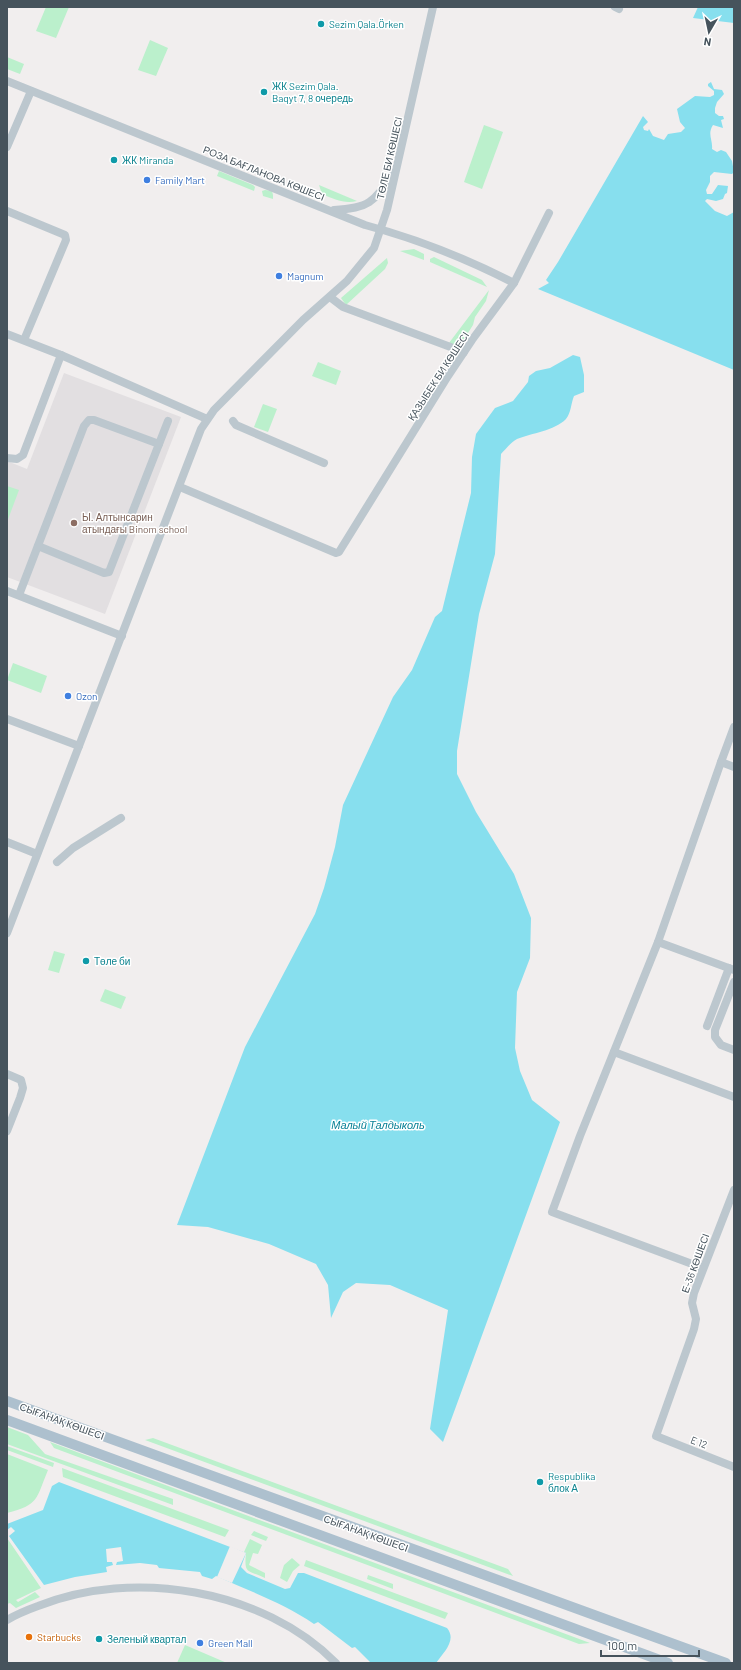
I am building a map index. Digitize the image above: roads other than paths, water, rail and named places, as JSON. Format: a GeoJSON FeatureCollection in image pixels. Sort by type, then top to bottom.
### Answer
{"type":"FeatureCollection","features":[{"type":"Feature","properties":{"kind":"main road","name":"СЫҒАНАҚ КӨШЕСІ"},"geometry":{"type":"LineString","coordinates":[[7,1401],[726,1663]]}},
{"type":"Feature","properties":{"kind":"main road","name":"СЫҒАНАҚ КӨШЕСІ"},"geometry":{"type":"LineString","coordinates":[[7,1420],[668,1663]]}},
{"type":"Feature","properties":{"kind":"street","name":"ТӨЛЕ БИ КӨШЕСІ"},"geometry":{"type":"LineString","coordinates":[[37,854],[206,419],[303,320],[347,281],[374,248],[387,210],[433,7]]}},
{"type":"Feature","properties":{"kind":"street","name":"РОЗА БАҒЛАНОВА КӨШЕСІ"},"geometry":{"type":"LineString","coordinates":[[7,81],[365,225],[397,234],[485,268],[514,283]]}},
{"type":"Feature","properties":{"kind":"street"},"geometry":{"type":"LineString","coordinates":[[7,147],[31,91]]}},
{"type":"Feature","properties":{"kind":"street"},"geometry":{"type":"LineString","coordinates":[[330,211],[356,209],[369,203],[379,194],[396,170]]}},
{"type":"Feature","properties":{"kind":"street"},"geometry":{"type":"LineString","coordinates":[[7,211],[64,235],[66,240],[24,340]]}},
{"type":"Feature","properties":{"kind":"street","name":"ҚАЗЫБЕК БИ КӨШЕСІ"},"geometry":{"type":"LineString","coordinates":[[180,487],[336,553],[341,549],[464,352],[514,283],[549,213]]}},
{"type":"Feature","properties":{"kind":"street"},"geometry":{"type":"LineString","coordinates":[[330,297],[344,307],[464,352]]}},
{"type":"Feature","properties":{"kind":"street"},"geometry":{"type":"LineString","coordinates":[[7,334],[61,355],[206,419]]}},
{"type":"Feature","properties":{"kind":"street"},"geometry":{"type":"LineString","coordinates":[[7,458],[17,459],[23,455],[61,355]]}},
{"type":"Feature","properties":{"kind":"street"},"geometry":{"type":"LineString","coordinates":[[19,595],[84,426],[89,420],[94,420],[159,444]]}},
{"type":"Feature","properties":{"kind":"street"},"geometry":{"type":"LineString","coordinates":[[38,546],[104,574],[109,572],[168,421]]}},
{"type":"Feature","properties":{"kind":"street"},"geometry":{"type":"LineString","coordinates":[[233,421],[236,425],[324,463]]}},
{"type":"Feature","properties":{"kind":"street"},"geometry":{"type":"LineString","coordinates":[[7,591],[122,636]]}},
{"type":"Feature","properties":{"kind":"street"},"geometry":{"type":"LineString","coordinates":[[7,718],[79,746]]}},
{"type":"Feature","properties":{"kind":"street"},"geometry":{"type":"LineString","coordinates":[[703,1268],[552,1212],[580,1136],[658,942],[734,727]]}},
{"type":"Feature","properties":{"kind":"street"},"geometry":{"type":"LineString","coordinates":[[721,762],[734,767]]}},
{"type":"Feature","properties":{"kind":"street"},"geometry":{"type":"LineString","coordinates":[[56,862],[73,848],[121,818]]}},
{"type":"Feature","properties":{"kind":"street"},"geometry":{"type":"LineString","coordinates":[[7,842],[37,854],[7,933]]}},
{"type":"Feature","properties":{"kind":"street"},"geometry":{"type":"LineString","coordinates":[[658,942],[732,969],[707,1026]]}},
{"type":"Feature","properties":{"kind":"street"},"geometry":{"type":"LineString","coordinates":[[734,982],[715,1030],[715,1037],[721,1045],[734,1050]]}},
{"type":"Feature","properties":{"kind":"street"},"geometry":{"type":"LineString","coordinates":[[614,1052],[734,1097]]}},
{"type":"Feature","properties":{"kind":"street"},"geometry":{"type":"LineString","coordinates":[[7,1074],[21,1080],[23,1088],[7,1130]]}},
{"type":"Feature","properties":{"kind":"street","name":"Е-36 КӨШЕСІ"},"geometry":{"type":"LineString","coordinates":[[656,1436],[694,1329],[696,1319],[692,1303],[703,1268],[734,1190]]}},
{"type":"Feature","properties":{"kind":"street","name":"E 12"},"geometry":{"type":"LineString","coordinates":[[656,1436],[734,1467]]}},
{"type":"Feature","properties":{"kind":"street"},"geometry":{"type":"LineString","coordinates":[[7,1609],[9,1618],[49,1602],[88,1591],[138,1587],[192,1592],[222,1599],[253,1609],[305,1637],[336,1663]]}},
{"type":"Feature","properties":{"kind":"water"},"geometry":{"type":"Polygon","coordinates":[[[698,7],[734,7],[734,23],[693,18],[698,7]]]}},
{"type":"Feature","properties":{"kind":"water"},"geometry":{"type":"Polygon","coordinates":[[[711,82],[714,89],[722,90],[724,94],[717,102],[715,108],[715,113],[719,116],[723,116],[724,119],[721,120],[723,128],[713,125],[711,128],[710,134],[712,149],[717,152],[721,150],[726,152],[732,161],[734,172],[732,174],[714,172],[710,176],[710,182],[706,190],[707,194],[712,194],[718,185],[728,186],[727,193],[723,199],[716,201],[707,199],[705,201],[715,211],[727,216],[734,212],[734,370],[538,289],[549,283],[546,280],[643,116],[648,122],[643,127],[644,130],[648,131],[649,129],[653,136],[664,140],[668,134],[681,132],[685,128],[680,122],[677,109],[695,96],[710,97],[714,95],[714,91],[708,86],[711,82]]]}},
{"type":"Feature","properties":{"kind":"water","name":"Малый Талдыколь"},"geometry":{"type":"Polygon","coordinates":[[[573,355],[580,357],[584,375],[584,392],[574,396],[566,419],[549,429],[517,439],[501,454],[495,554],[479,614],[457,751],[457,774],[476,812],[514,874],[531,918],[530,958],[517,992],[515,1048],[520,1071],[532,1100],[560,1122],[443,1442],[430,1429],[448,1310],[390,1285],[356,1283],[343,1292],[331,1318],[328,1285],[316,1264],[269,1244],[208,1227],[177,1225],[245,1047],[315,914],[335,847],[343,805],[393,697],[412,670],[435,617],[442,611],[471,493],[472,457],[476,434],[495,408],[513,401],[528,382],[529,376],[536,371],[550,368],[573,355]]]}},
{"type":"Feature","properties":{"kind":"water"},"geometry":{"type":"Polygon","coordinates":[[[59,1482],[246,1553],[241,1567],[247,1573],[285,1589],[290,1588],[298,1573],[304,1573],[447,1628],[451,1637],[448,1646],[436,1663],[371,1663],[355,1647],[352,1648],[318,1622],[314,1624],[279,1604],[216,1576],[212,1579],[202,1576],[200,1572],[159,1568],[157,1565],[140,1563],[116,1565],[117,1562],[123,1561],[121,1547],[106,1549],[107,1562],[112,1562],[113,1565],[106,1567],[107,1572],[75,1577],[44,1585],[9,1536],[15,1531],[11,1527],[7,1530],[7,1524],[43,1510],[52,1486],[59,1482]]]}},
{"type":"Feature","properties":{"kind":"place","name":"Sezim Qala.Örken"},"geometry":{"type":"Point","coordinates":[321,24]}},
{"type":"Feature","properties":{"kind":"place","name":"ЖК Sezim Qala. Baqyt 7, 8 очередь"},"geometry":{"type":"Point","coordinates":[264,92]}},
{"type":"Feature","properties":{"kind":"place","name":"ЖК Miranda"},"geometry":{"type":"Point","coordinates":[114,160]}},
{"type":"Feature","properties":{"kind":"place","name":"Family Mart"},"geometry":{"type":"Point","coordinates":[147,180]}},
{"type":"Feature","properties":{"kind":"place","name":"Magnum"},"geometry":{"type":"Point","coordinates":[279,276]}},
{"type":"Feature","properties":{"kind":"place","name":"Ы. Алтынсарин атындағы Binom school"},"geometry":{"type":"Point","coordinates":[74,523]}},
{"type":"Feature","properties":{"kind":"place","name":"Ozon"},"geometry":{"type":"Point","coordinates":[68,696]}},
{"type":"Feature","properties":{"kind":"place","name":"Төле би"},"geometry":{"type":"Point","coordinates":[86,961]}},
{"type":"Feature","properties":{"kind":"place","name":"Respublika блок А"},"geometry":{"type":"Point","coordinates":[540,1482]}},
{"type":"Feature","properties":{"kind":"place","name":"Starbucks"},"geometry":{"type":"Point","coordinates":[29,1637]}},
{"type":"Feature","properties":{"kind":"place","name":"Зеленый квартал"},"geometry":{"type":"Point","coordinates":[99,1639]}},
{"type":"Feature","properties":{"kind":"place","name":"Green Mall"},"geometry":{"type":"Point","coordinates":[200,1643]}}]}
